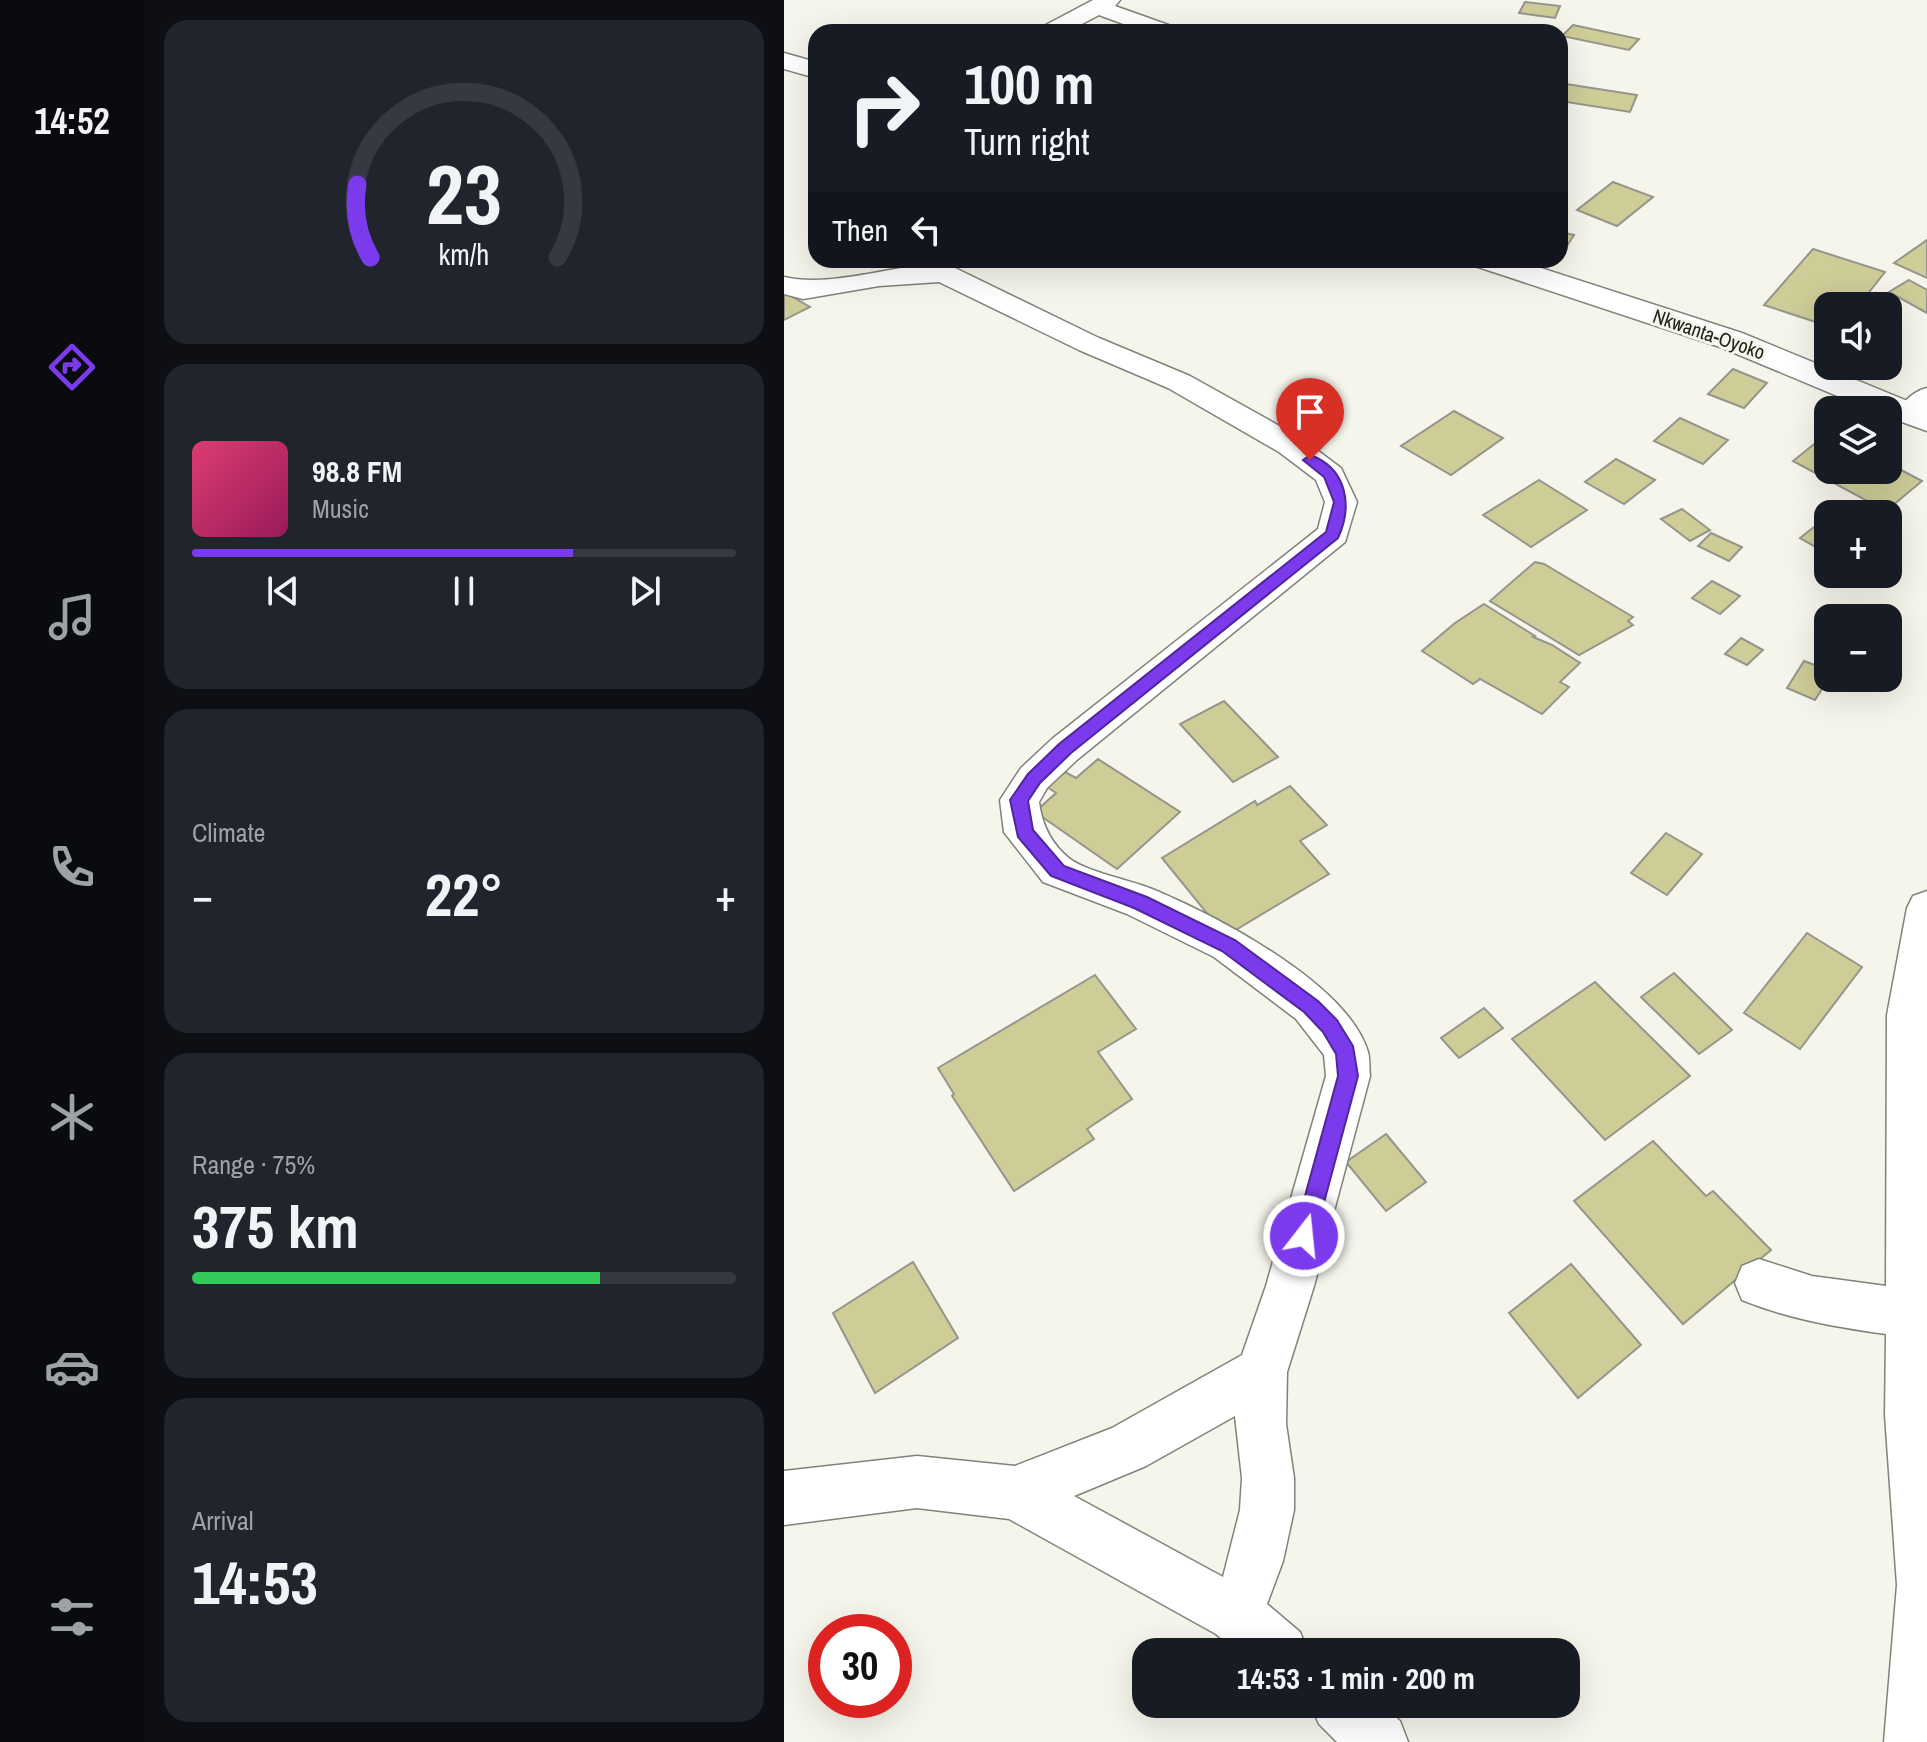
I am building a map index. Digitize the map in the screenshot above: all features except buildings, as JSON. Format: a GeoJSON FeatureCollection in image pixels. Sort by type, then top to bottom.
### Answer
{"type":"FeatureCollection","features":[{"type":"Feature","properties":{"kind":"street"},"geometry":{"type":"LineString","coordinates":[[1064,24],[1102,3],[1148,24]]}},
{"type":"Feature","properties":{"kind":"street"},"geometry":{"type":"LineString","coordinates":[[784,61],[808,68]]}},
{"type":"Feature","properties":{"kind":"street","name":"Nkwanta-Oyoko"},"geometry":{"type":"LineString","coordinates":[[1510,268],[1731,340],[1921,410]]}},
{"type":"Feature","properties":{"kind":"street"},"geometry":{"type":"LineString","coordinates":[[784,285],[803,291],[909,273],[945,274],[1089,344],[1179,382],[1290,445],[1330,475],[1341,502],[1333,534],[1065,749],[1034,778],[1019,800],[1024,832],[1057,871],[1141,902],[1229,945],[1311,1006],[1330,1026],[1346,1052],[1348,1076],[1290,1286],[1262,1372],[1260,1424],[1268,1478],[1267,1510],[1256,1561],[1236,1614]]}},
{"type":"Feature","properties":{"kind":"street"},"geometry":{"type":"LineString","coordinates":[[1913,1742],[1924,1585],[1911,1415],[1919,1315],[1909,1015],[1927,908]]}},
{"type":"Feature","properties":{"kind":"street"},"geometry":{"type":"LineString","coordinates":[[1759,1283],[1812,1300],[1919,1315]]}},
{"type":"Feature","properties":{"kind":"street"},"geometry":{"type":"LineString","coordinates":[[1015,1493],[1128,1448],[1262,1372]]}},
{"type":"Feature","properties":{"kind":"street"},"geometry":{"type":"LineString","coordinates":[[784,1498],[917,1482],[1015,1493],[1236,1614],[1264,1638]]}},
{"type":"Feature","properties":{"kind":"street"},"geometry":{"type":"LineString","coordinates":[[1354,1718],[1379,1742]]}},
{"type":"Feature","properties":{"kind":"route"},"geometry":{"type":"LineString","coordinates":[[1304,1236],[1348,1076],[1346,1052],[1330,1026],[1311,1006],[1229,945],[1141,902],[1057,871],[1024,832],[1019,800],[1034,778],[1065,749],[1333,534],[1341,502],[1330,475],[1310,460]]}}]}
